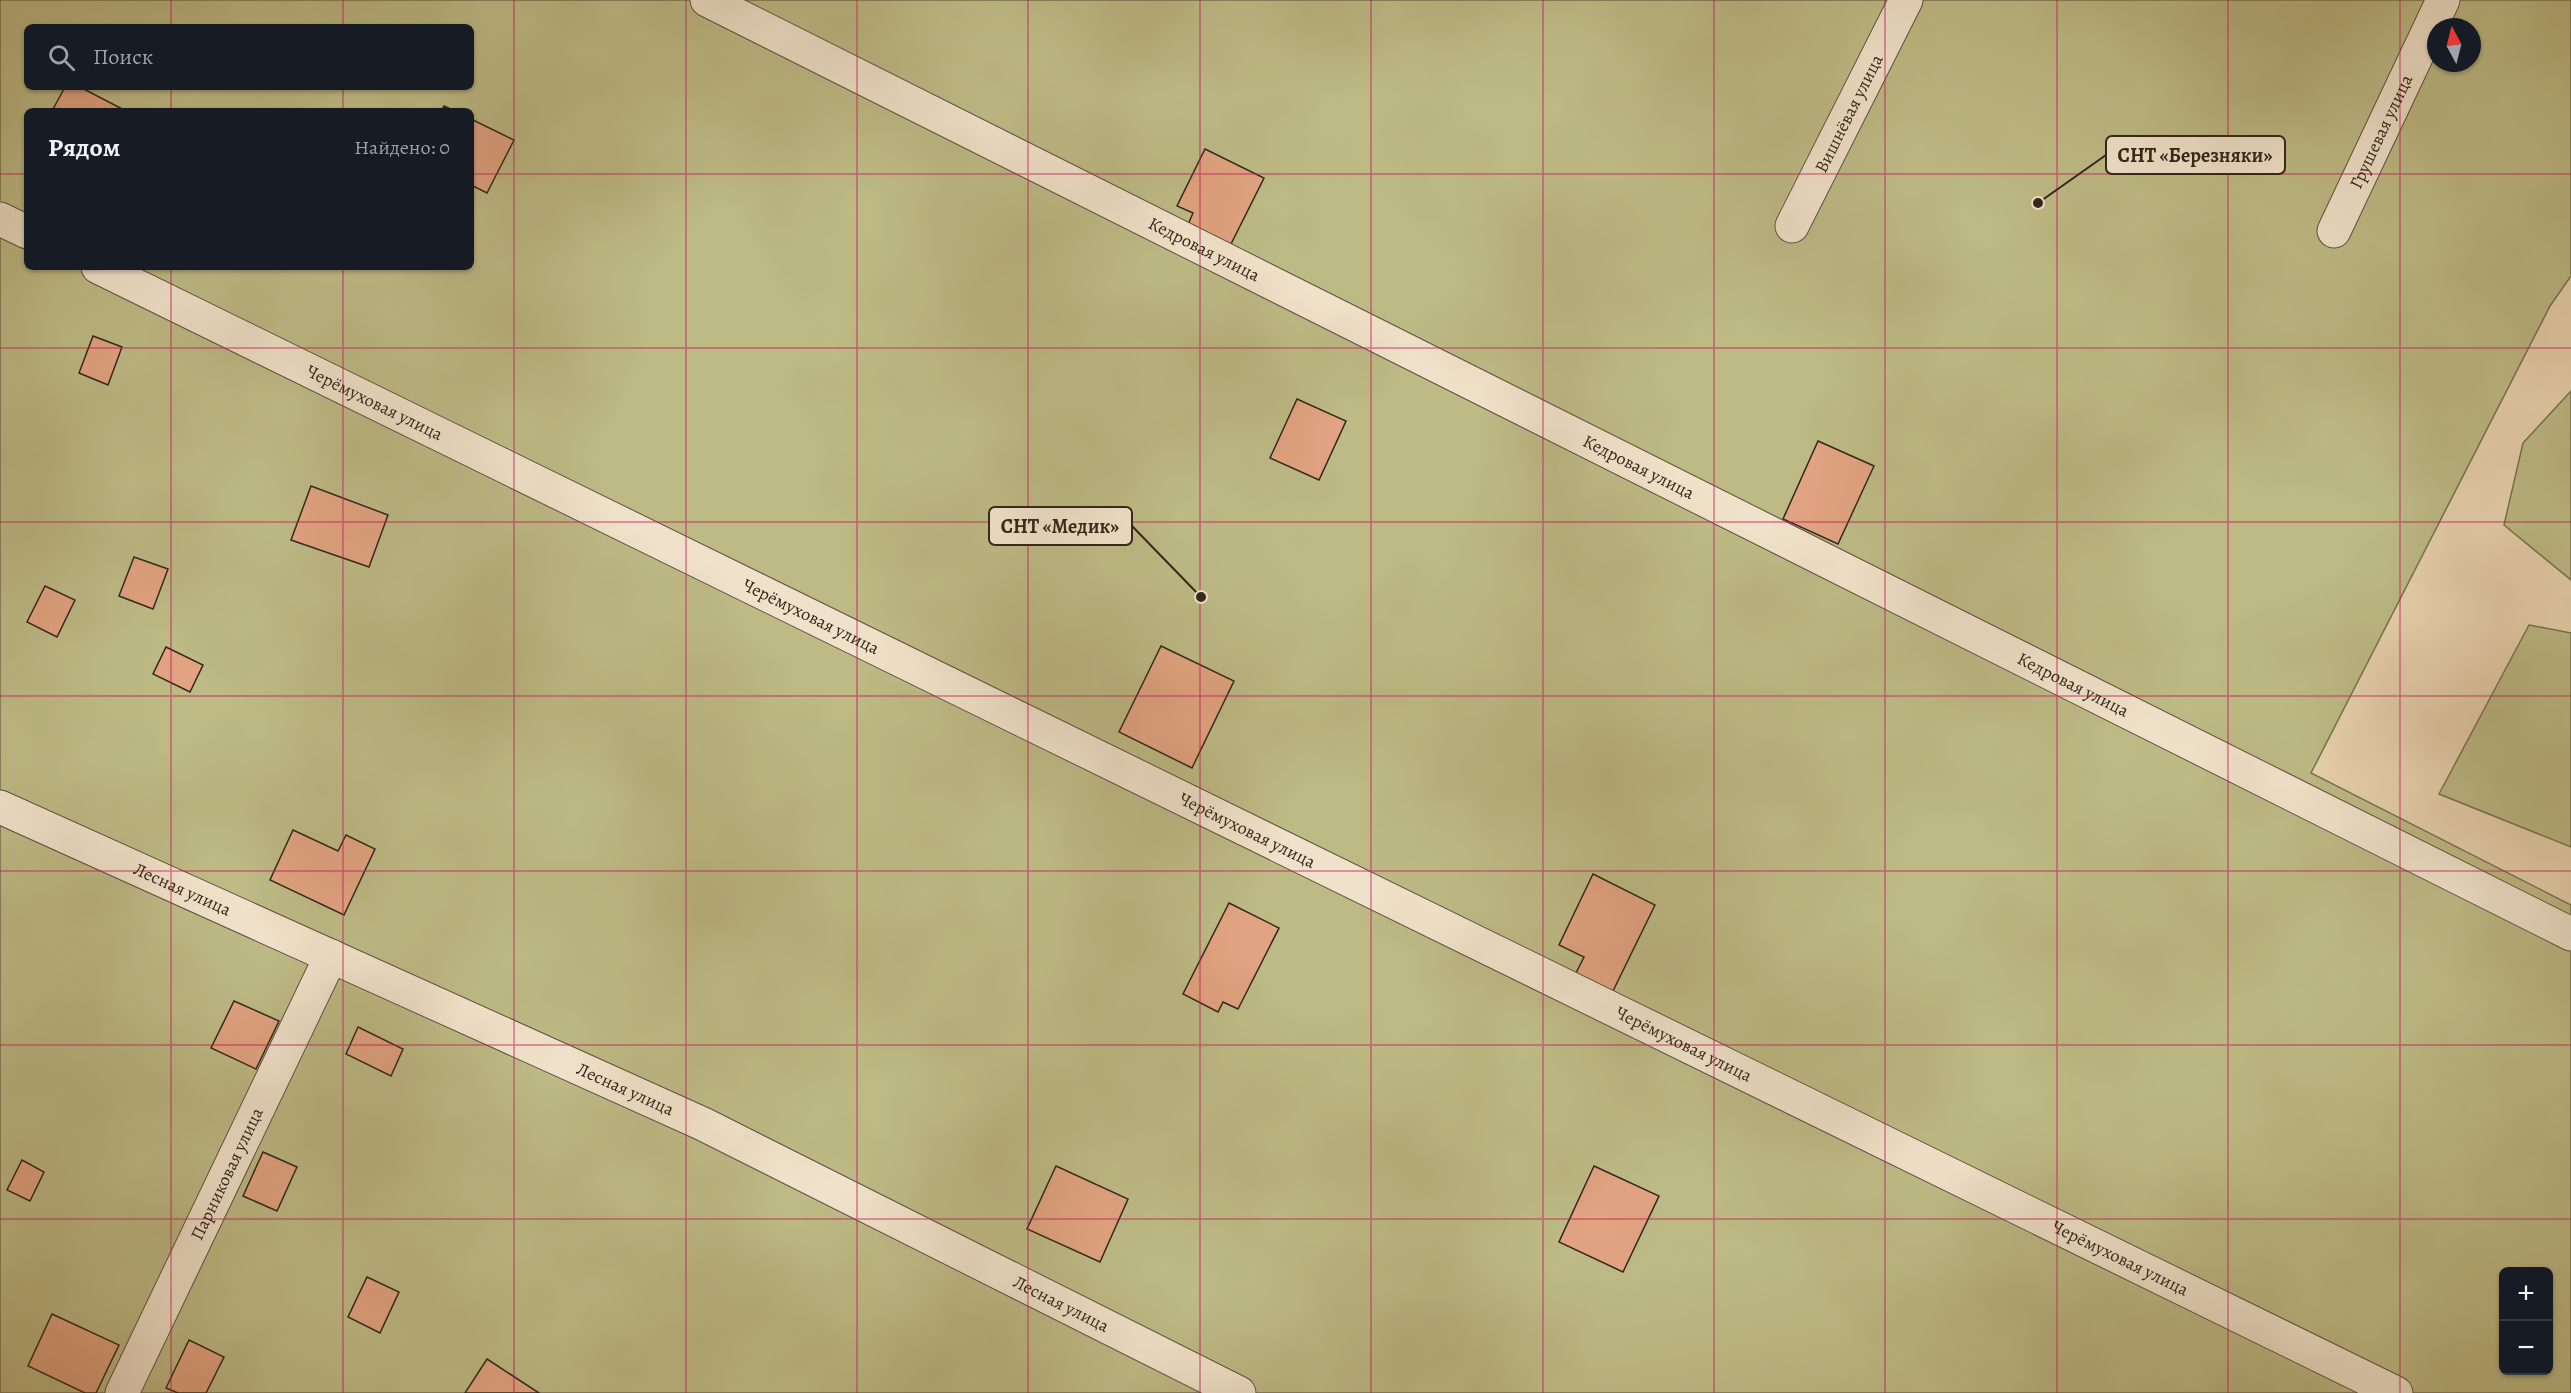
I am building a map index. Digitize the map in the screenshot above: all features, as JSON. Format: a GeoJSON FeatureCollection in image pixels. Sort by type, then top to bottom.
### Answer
{"type":"FeatureCollection","features":[{"type":"Feature","properties":{"kind":"street","name":"Кедровая улица"},"geometry":{"type":"LineString","coordinates":[[707,0],[2571,934]]}},
{"type":"Feature","properties":{"kind":"street","name":"Вишнёвая улица"},"geometry":{"type":"LineString","coordinates":[[1792,226],[1906,0]]}},
{"type":"Feature","properties":{"kind":"street","name":"Грушевая улица"},"geometry":{"type":"LineString","coordinates":[[2334,231],[2443,0]]}},
{"type":"Feature","properties":{"kind":"street"},"geometry":{"type":"LineString","coordinates":[[0,219],[24,231]]}},
{"type":"Feature","properties":{"kind":"street","name":"Черёмуховая улица"},"geometry":{"type":"LineString","coordinates":[[104,270],[2396,1393]]}},
{"type":"Feature","properties":{"kind":"street","name":"Лесная улица"},"geometry":{"type":"LineString","coordinates":[[0,807],[703,1124],[1239,1393]]}},
{"type":"Feature","properties":{"kind":"street","name":"Парниковая улица"},"geometry":{"type":"LineString","coordinates":[[122,1393],[331,956]]}},
{"type":"Feature","properties":{"kind":"shaded area"},"geometry":{"type":"Polygon","coordinates":[[[0,0],[2571,0],[2571,276],[2550,306],[2311,773],[2571,905],[2571,1393],[0,1393],[0,0]]]}},
{"type":"Feature","properties":{"kind":"shaded area"},"geometry":{"type":"Polygon","coordinates":[[[2571,391],[2571,580],[2504,525],[2523,443],[2571,391]]]}},
{"type":"Feature","properties":{"kind":"shaded area"},"geometry":{"type":"Polygon","coordinates":[[[2529,625],[2571,633],[2571,847],[2439,794],[2529,625]]]}},
{"type":"Feature","properties":{"kind":"building"},"geometry":{"type":"Polygon","coordinates":[[[63,90],[86,90],[120,108],[54,108],[63,90]]]}},
{"type":"Feature","properties":{"kind":"building"},"geometry":{"type":"Polygon","coordinates":[[[474,120],[514,140],[487,193],[474,186],[474,120]]]}},
{"type":"Feature","properties":{"kind":"building"},"geometry":{"type":"Polygon","coordinates":[[[1205,149],[1264,178],[1229,248],[1187,227],[1193,213],[1177,206],[1205,149]]]}},
{"type":"Feature","properties":{"kind":"building"},"geometry":{"type":"Polygon","coordinates":[[[93,336],[122,347],[108,385],[79,373],[93,336]]]}},
{"type":"Feature","properties":{"kind":"building"},"geometry":{"type":"Polygon","coordinates":[[[1297,399],[1346,421],[1319,480],[1270,458],[1297,399]]]}},
{"type":"Feature","properties":{"kind":"building"},"geometry":{"type":"Polygon","coordinates":[[[1818,441],[1874,466],[1838,544],[1783,519],[1818,441]]]}},
{"type":"Feature","properties":{"kind":"building"},"geometry":{"type":"Polygon","coordinates":[[[311,486],[388,515],[369,567],[291,540],[311,486]]]}},
{"type":"Feature","properties":{"kind":"building"},"geometry":{"type":"Polygon","coordinates":[[[134,557],[168,569],[153,609],[119,596],[134,557]]]}},
{"type":"Feature","properties":{"kind":"building"},"geometry":{"type":"Polygon","coordinates":[[[45,586],[75,600],[57,637],[27,622],[45,586]]]}},
{"type":"Feature","properties":{"kind":"building"},"geometry":{"type":"Polygon","coordinates":[[[1161,646],[1234,681],[1192,768],[1119,732],[1161,646]]]}},
{"type":"Feature","properties":{"kind":"building"},"geometry":{"type":"Polygon","coordinates":[[[166,647],[203,665],[190,692],[153,674],[166,647]]]}},
{"type":"Feature","properties":{"kind":"building"},"geometry":{"type":"Polygon","coordinates":[[[293,830],[338,851],[346,835],[375,849],[344,915],[270,880],[293,830]]]}},
{"type":"Feature","properties":{"kind":"building"},"geometry":{"type":"Polygon","coordinates":[[[1593,874],[1655,905],[1611,995],[1574,977],[1584,957],[1559,945],[1593,874]]]}},
{"type":"Feature","properties":{"kind":"building"},"geometry":{"type":"Polygon","coordinates":[[[1229,903],[1279,928],[1238,1009],[1223,1002],[1218,1012],[1183,994],[1229,903]]]}},
{"type":"Feature","properties":{"kind":"building"},"geometry":{"type":"Polygon","coordinates":[[[234,1001],[279,1021],[256,1069],[211,1048],[234,1001]]]}},
{"type":"Feature","properties":{"kind":"building"},"geometry":{"type":"Polygon","coordinates":[[[358,1027],[403,1049],[391,1076],[346,1054],[358,1027]]]}},
{"type":"Feature","properties":{"kind":"building"},"geometry":{"type":"Polygon","coordinates":[[[263,1152],[297,1167],[277,1211],[243,1196],[263,1152]]]}},
{"type":"Feature","properties":{"kind":"building"},"geometry":{"type":"Polygon","coordinates":[[[22,1160],[44,1172],[30,1201],[7,1190],[22,1160]]]}},
{"type":"Feature","properties":{"kind":"building"},"geometry":{"type":"Polygon","coordinates":[[[1056,1166],[1128,1199],[1100,1262],[1027,1229],[1056,1166]]]}},
{"type":"Feature","properties":{"kind":"building"},"geometry":{"type":"Polygon","coordinates":[[[1594,1166],[1659,1196],[1623,1272],[1559,1242],[1594,1166]]]}},
{"type":"Feature","properties":{"kind":"building"},"geometry":{"type":"Polygon","coordinates":[[[367,1277],[399,1292],[380,1333],[348,1317],[367,1277]]]}},
{"type":"Feature","properties":{"kind":"building"},"geometry":{"type":"Polygon","coordinates":[[[52,1314],[119,1345],[96,1393],[85,1393],[28,1366],[52,1314]]]}},
{"type":"Feature","properties":{"kind":"building"},"geometry":{"type":"Polygon","coordinates":[[[189,1340],[224,1357],[206,1393],[178,1393],[166,1388],[189,1340]]]}},
{"type":"Feature","properties":{"kind":"building"},"geometry":{"type":"Polygon","coordinates":[[[487,1359],[539,1393],[465,1393],[487,1359]]]}},
{"type":"Feature","properties":{"kind":"place","name":"СНТ «Березняки»"},"geometry":{"type":"Point","coordinates":[2038,203]}},
{"type":"Feature","properties":{"kind":"place","name":"СНТ «Медик»"},"geometry":{"type":"Point","coordinates":[1201,597]}}]}
